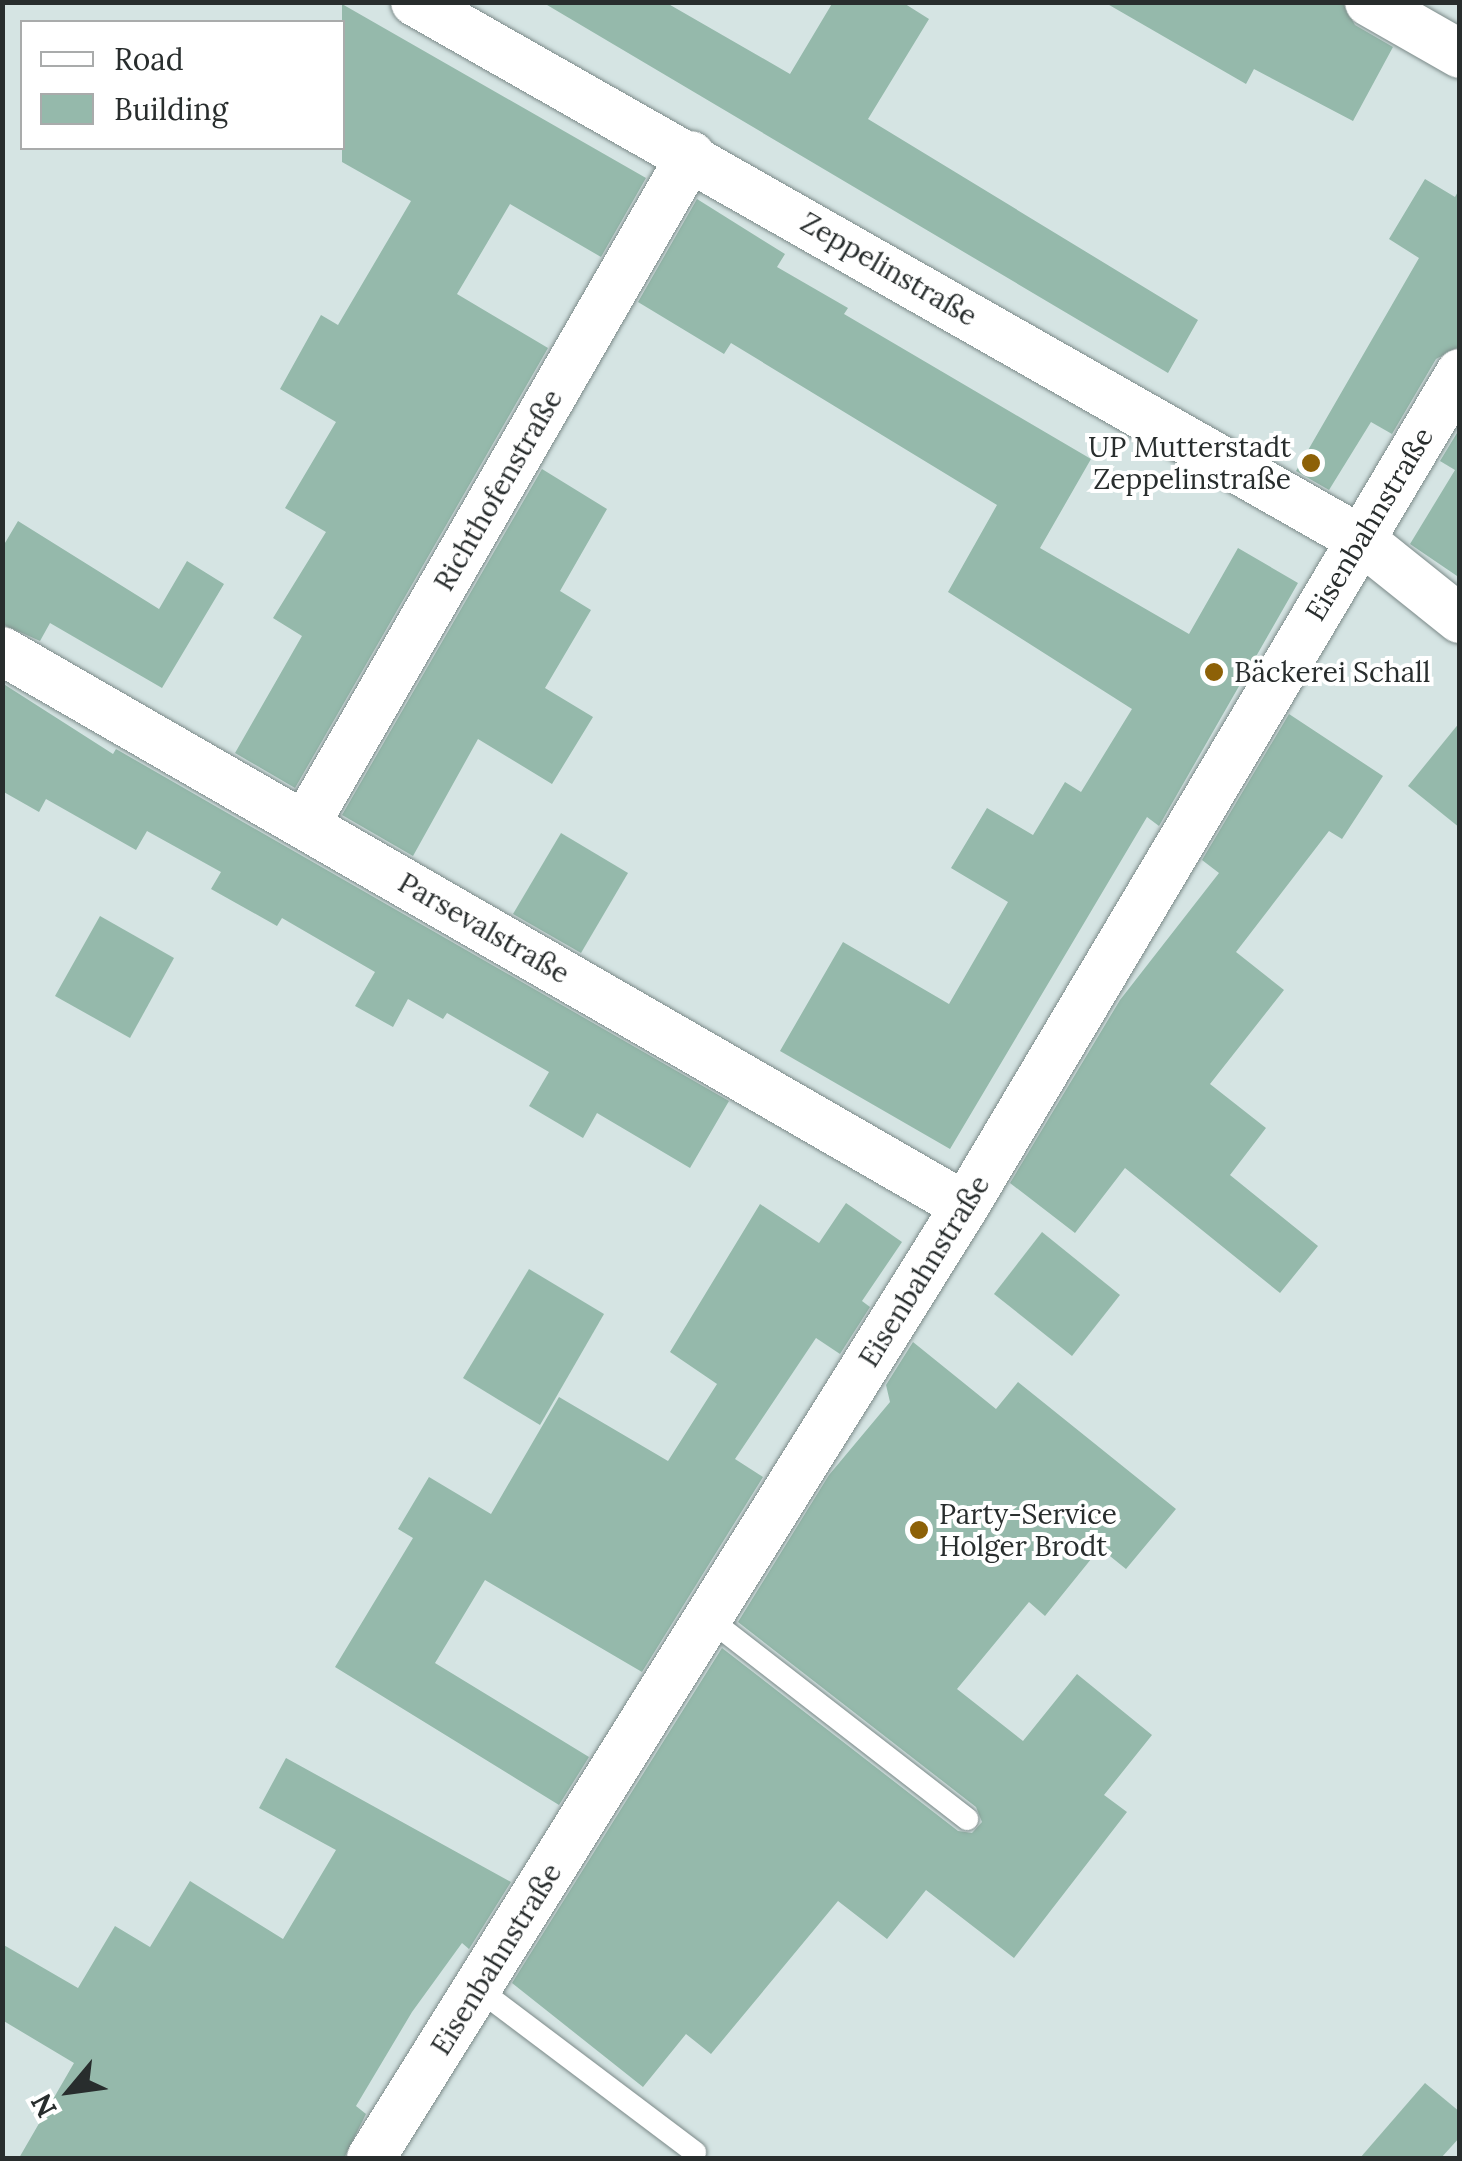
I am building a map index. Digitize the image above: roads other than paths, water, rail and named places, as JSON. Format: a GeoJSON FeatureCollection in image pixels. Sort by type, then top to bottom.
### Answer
{"type":"FeatureCollection","features":[{"type":"Feature","properties":{"kind":"street","name":"Zeppelinstraße"},"geometry":{"type":"LineString","coordinates":[[416,2],[1360,539],[1460,620]]}},
{"type":"Feature","properties":{"kind":"street"},"geometry":{"type":"LineString","coordinates":[[1369,2],[1460,54]]}},
{"type":"Feature","properties":{"kind":"street","name":"Richthofenstraße"},"geometry":{"type":"LineString","coordinates":[[305,825],[691,155]]}},
{"type":"Feature","properties":{"kind":"street","name":"Eisenbahnstraße"},"geometry":{"type":"LineString","coordinates":[[372,2158],[965,1206],[1460,374]]}},
{"type":"Feature","properties":{"kind":"street","name":"Parsevalstraße"},"geometry":{"type":"LineString","coordinates":[[2,652],[965,1206]]}},
{"type":"Feature","properties":{"kind":"lane"},"geometry":{"type":"LineString","coordinates":[[708,1618],[967,1820]]}},
{"type":"Feature","properties":{"kind":"lane"},"geometry":{"type":"LineString","coordinates":[[478,1988],[694,2152]]}},
{"type":"Feature","properties":{"kind":"place","name":"UP Mutterstadt Zeppelinstraße"},"geometry":{"type":"Point","coordinates":[1311,463]}},
{"type":"Feature","properties":{"kind":"place","name":"Bäckerei Schall"},"geometry":{"type":"Point","coordinates":[1214,672]}},
{"type":"Feature","properties":{"kind":"place","name":"Party-Service Holger Brodt"},"geometry":{"type":"Point","coordinates":[919,1530]}}]}
